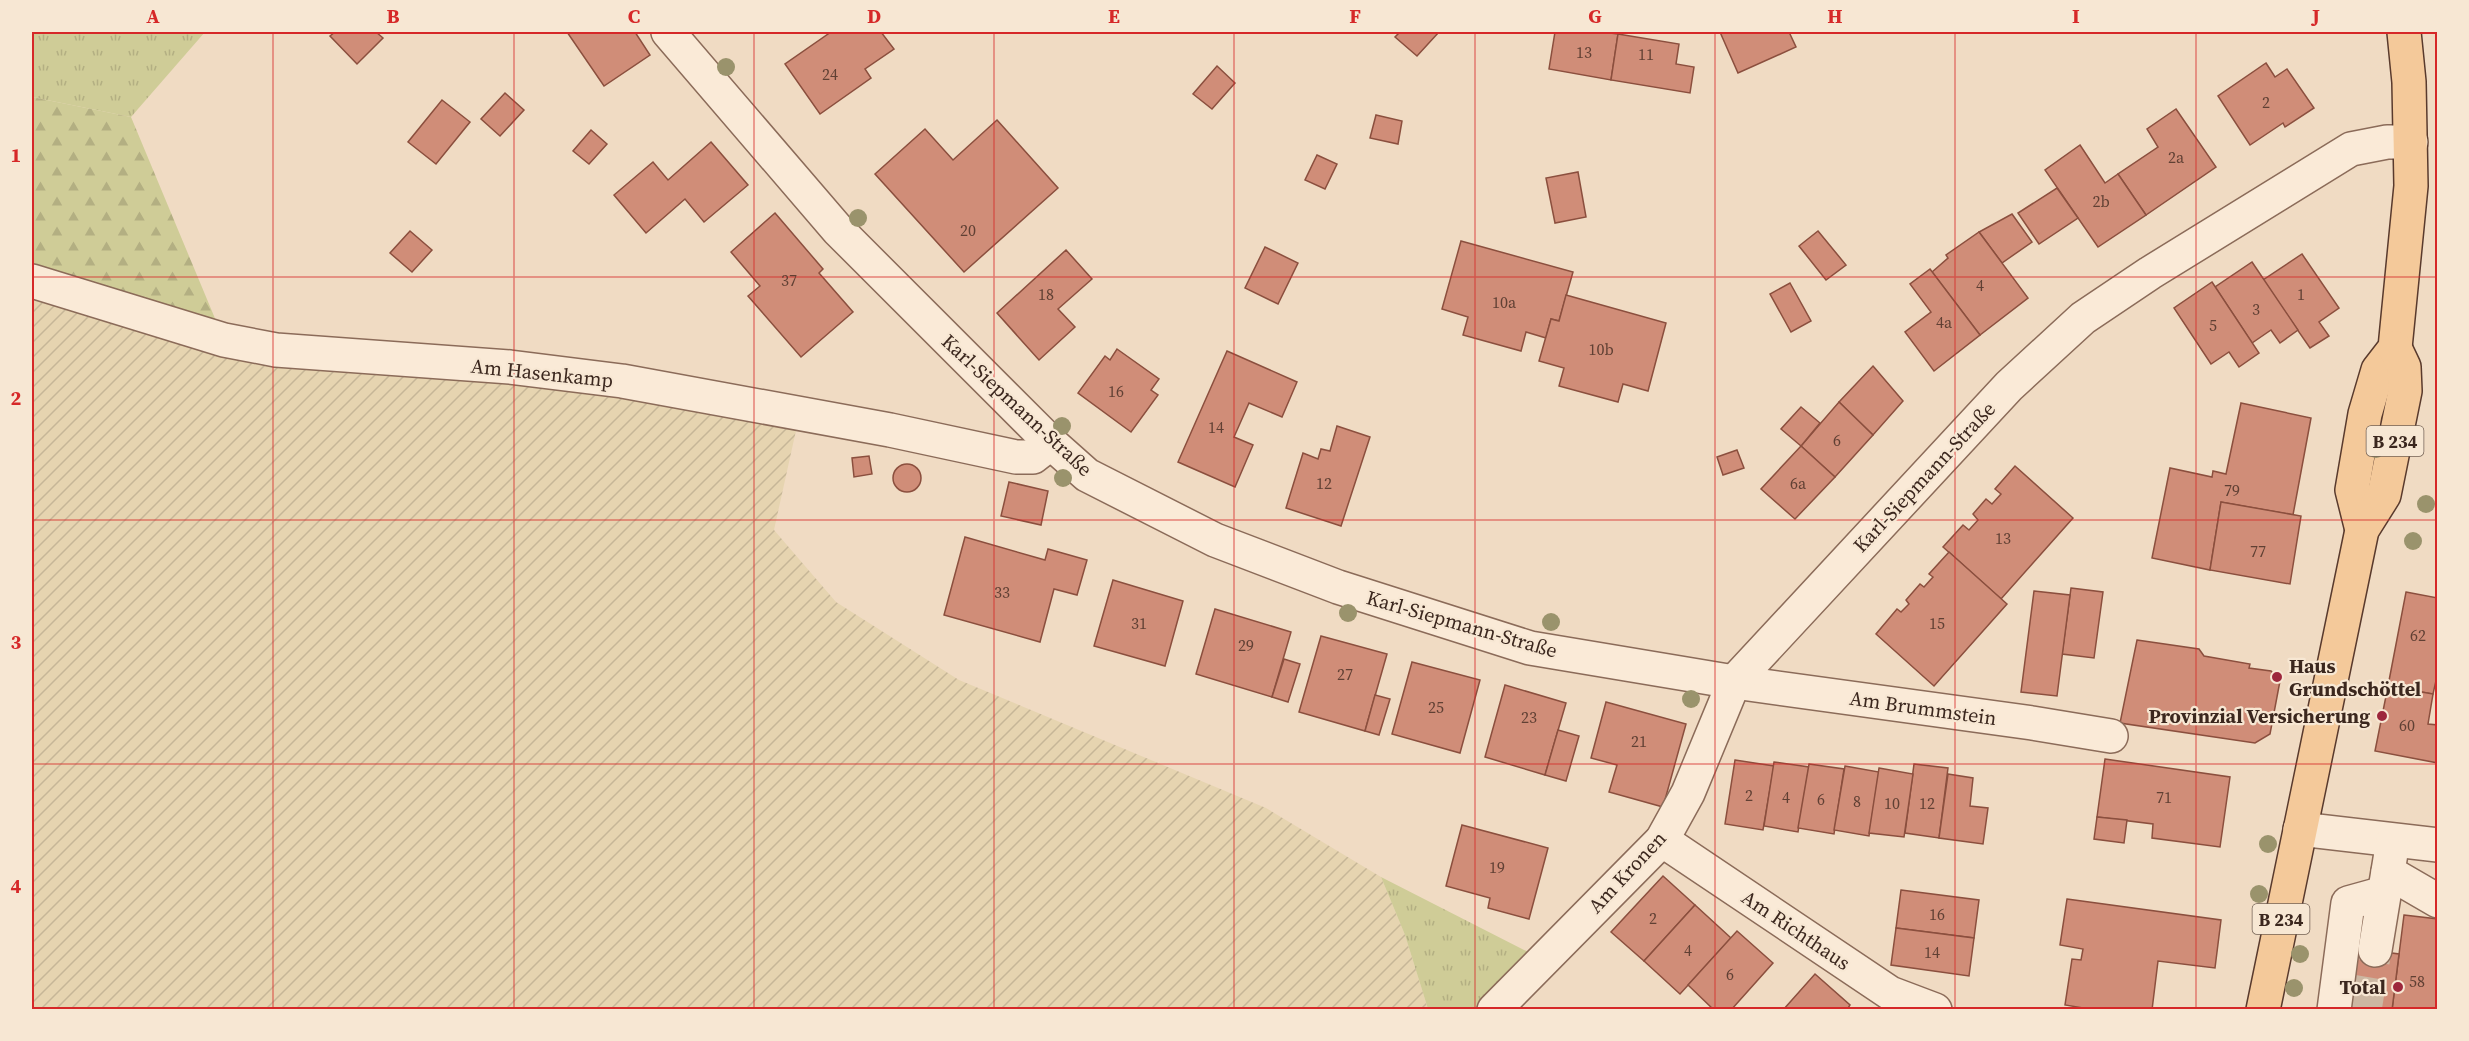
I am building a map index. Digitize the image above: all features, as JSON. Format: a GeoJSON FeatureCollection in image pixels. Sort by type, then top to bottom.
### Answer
{"type":"FeatureCollection","features":[{"type":"Feature","properties":{"kind":"main road","name":"B 234"},"geometry":{"type":"LineString","coordinates":[[2263,1010],[2361,530],[2384,495],[2405,391],[2404,367],[2395,348],[2411,186],[2411,142],[2404,32]]}},
{"type":"Feature","properties":{"kind":"street","name":"Karl-Siepmann-Straße"},"geometry":{"type":"LineString","coordinates":[[668,32],[838,230],[1051,443],[1087,475],[1215,540],[1338,587],[1530,648],[1734,682],[2001,394],[2083,318],[2150,273],[2351,149],[2387,142],[2411,142]]}},
{"type":"Feature","properties":{"kind":"street","name":"Am Hasenkamp"},"geometry":{"type":"LineString","coordinates":[[32,280],[224,340],[276,350],[510,367],[622,381],[890,429],[1016,457],[1033,457],[1051,443]]}},
{"type":"Feature","properties":{"kind":"street","name":"Am Brummstein"},"geometry":{"type":"LineString","coordinates":[[1734,682],[2021,721],[2111,736]]}},
{"type":"Feature","properties":{"kind":"street","name":"Am Kronen"},"geometry":{"type":"LineString","coordinates":[[1499,1008],[1662,840],[1688,794],[1734,682]]}},
{"type":"Feature","properties":{"kind":"street"},"geometry":{"type":"LineString","coordinates":[[2300,829],[2388,869],[2438,901]]}},
{"type":"Feature","properties":{"kind":"street","name":"Am Richthaus"},"geometry":{"type":"LineString","coordinates":[[1662,840],[1890,993],[1935,1010]]}},
{"type":"Feature","properties":{"kind":"street"},"geometry":{"type":"LineString","coordinates":[[2334,1010],[2348,903],[2388,869],[2438,845]]}},
{"type":"Feature","properties":{"kind":"street"},"geometry":{"type":"LineString","coordinates":[[2374,950],[2388,869]]}},
{"type":"Feature","properties":{"kind":"shaded area"},"geometry":{"type":"Polygon","coordinates":[[[32,281],[224,352],[507,376],[797,426],[774,530],[836,602],[959,680],[1266,808],[1381,877],[1405,935],[1428,1009],[32,1009],[32,281]]]}},
{"type":"Feature","properties":{"kind":"green space"},"geometry":{"type":"Polygon","coordinates":[[[32,32],[205,32],[131,117],[32,97],[32,32]]]}},
{"type":"Feature","properties":{"kind":"green space"},"geometry":{"type":"Polygon","coordinates":[[[32,97],[131,117],[224,340],[32,281],[32,97]]]}},
{"type":"Feature","properties":{"kind":"green space"},"geometry":{"type":"Polygon","coordinates":[[[1381,877],[1538,957],[1476,1009],[1428,1009],[1405,935],[1381,877]]]}},
{"type":"Feature","properties":{"kind":"building"},"geometry":{"type":"Polygon","coordinates":[[[335,32],[376,32],[383,38],[357,64],[330,36],[335,32]]]}},
{"type":"Feature","properties":{"kind":"building"},"geometry":{"type":"Polygon","coordinates":[[[567,32],[635,32],[650,55],[604,86],[567,32]]]}},
{"type":"Feature","properties":{"kind":"building"},"geometry":{"type":"Polygon","coordinates":[[[831,32],[881,32],[894,49],[865,69],[871,78],[820,114],[785,64],[831,32]]]}},
{"type":"Feature","properties":{"kind":"building"},"geometry":{"type":"Polygon","coordinates":[[[1400,32],[1439,32],[1417,56],[1395,37],[1400,32]]]}},
{"type":"Feature","properties":{"kind":"building"},"geometry":{"type":"Polygon","coordinates":[[[1555,32],[1618,34],[1611,80],[1549,69],[1555,32]]]}},
{"type":"Feature","properties":{"kind":"building"},"geometry":{"type":"Polygon","coordinates":[[[1720,32],[1789,32],[1796,47],[1738,73],[1720,32]]]}},
{"type":"Feature","properties":{"kind":"building"},"geometry":{"type":"Polygon","coordinates":[[[1618,34],[1679,44],[1676,64],[1694,67],[1690,93],[1611,80],[1618,34]]]}},
{"type":"Feature","properties":{"kind":"building"},"geometry":{"type":"Polygon","coordinates":[[[2266,63],[2275,77],[2287,69],[2314,108],[2285,127],[2283,123],[2250,145],[2218,96],[2266,63]]]}},
{"type":"Feature","properties":{"kind":"building"},"geometry":{"type":"Polygon","coordinates":[[[1217,66],[1235,83],[1212,109],[1193,94],[1217,66]]]}},
{"type":"Feature","properties":{"kind":"building"},"geometry":{"type":"Polygon","coordinates":[[[505,93],[524,110],[500,136],[481,119],[505,93]]]}},
{"type":"Feature","properties":{"kind":"building"},"geometry":{"type":"Polygon","coordinates":[[[442,100],[470,122],[436,164],[408,142],[442,100]]]}},
{"type":"Feature","properties":{"kind":"building"},"geometry":{"type":"Polygon","coordinates":[[[2176,109],[2216,167],[2146,215],[2118,174],[2158,147],[2147,129],[2176,109]]]}},
{"type":"Feature","properties":{"kind":"building"},"geometry":{"type":"Polygon","coordinates":[[[1376,115],[1402,121],[1398,144],[1370,138],[1376,115]]]}},
{"type":"Feature","properties":{"kind":"building"},"geometry":{"type":"Polygon","coordinates":[[[997,120],[1058,188],[964,272],[875,174],[925,129],[953,160],[997,120]]]}},
{"type":"Feature","properties":{"kind":"building"},"geometry":{"type":"Polygon","coordinates":[[[591,130],[607,144],[589,164],[573,151],[591,130]]]}},
{"type":"Feature","properties":{"kind":"building"},"geometry":{"type":"Polygon","coordinates":[[[711,142],[748,185],[704,222],[685,199],[646,233],[614,195],[653,162],[668,180],[711,142]]]}},
{"type":"Feature","properties":{"kind":"building"},"geometry":{"type":"Polygon","coordinates":[[[2080,145],[2105,183],[2118,174],[2146,215],[2098,247],[2045,170],[2080,145]]]}},
{"type":"Feature","properties":{"kind":"building"},"geometry":{"type":"Polygon","coordinates":[[[1317,155],[1337,164],[1325,189],[1305,180],[1317,155]]]}},
{"type":"Feature","properties":{"kind":"building"},"geometry":{"type":"Polygon","coordinates":[[[1578,172],[1586,217],[1555,223],[1546,178],[1578,172]]]}},
{"type":"Feature","properties":{"kind":"building"},"geometry":{"type":"Polygon","coordinates":[[[2057,188],[2078,218],[2039,244],[2018,213],[2057,188]]]}},
{"type":"Feature","properties":{"kind":"building"},"geometry":{"type":"Polygon","coordinates":[[[775,213],[823,269],[819,273],[853,312],[801,357],[748,296],[760,286],[731,252],[775,213]]]}},
{"type":"Feature","properties":{"kind":"building"},"geometry":{"type":"Polygon","coordinates":[[[2012,214],[2032,242],[2002,263],[1979,232],[2012,214]]]}},
{"type":"Feature","properties":{"kind":"building"},"geometry":{"type":"Polygon","coordinates":[[[410,231],[432,250],[412,272],[390,253],[410,231]]]}},
{"type":"Feature","properties":{"kind":"building"},"geometry":{"type":"Polygon","coordinates":[[[1818,231],[1846,265],[1826,280],[1799,246],[1818,231]]]}},
{"type":"Feature","properties":{"kind":"building"},"geometry":{"type":"Polygon","coordinates":[[[1979,232],[2028,298],[1980,335],[1932,272],[1948,258],[1946,255],[1979,232]]]}},
{"type":"Feature","properties":{"kind":"building"},"geometry":{"type":"Polygon","coordinates":[[[1461,241],[1573,272],[1559,321],[1551,319],[1546,338],[1526,332],[1521,351],[1463,335],[1468,317],[1442,309],[1461,241]]]}},
{"type":"Feature","properties":{"kind":"building"},"geometry":{"type":"Polygon","coordinates":[[[1265,247],[1298,263],[1278,304],[1245,288],[1265,247]]]}},
{"type":"Feature","properties":{"kind":"building"},"geometry":{"type":"Polygon","coordinates":[[[1066,250],[1092,279],[1058,309],[1075,327],[1039,360],[997,313],[1066,250]]]}},
{"type":"Feature","properties":{"kind":"building"},"geometry":{"type":"Polygon","coordinates":[[[2302,254],[2339,308],[2319,322],[2329,336],[2310,348],[2263,280],[2302,254]]]}},
{"type":"Feature","properties":{"kind":"building"},"geometry":{"type":"Polygon","coordinates":[[[2252,262],[2298,330],[2280,343],[2271,330],[2252,343],[2215,287],[2252,262]]]}},
{"type":"Feature","properties":{"kind":"building"},"geometry":{"type":"Polygon","coordinates":[[[1930,269],[1980,335],[1934,371],[1905,332],[1931,312],[1910,284],[1930,269]]]}},
{"type":"Feature","properties":{"kind":"building"},"geometry":{"type":"Polygon","coordinates":[[[2212,282],[2259,353],[2239,367],[2229,352],[2211,364],[2174,308],[2212,282]]]}},
{"type":"Feature","properties":{"kind":"building"},"geometry":{"type":"Polygon","coordinates":[[[1790,283],[1811,321],[1791,332],[1770,294],[1790,283]]]}},
{"type":"Feature","properties":{"kind":"building"},"geometry":{"type":"Polygon","coordinates":[[[1566,295],[1666,323],[1648,391],[1623,384],[1618,402],[1559,386],[1564,368],[1539,361],[1551,319],[1559,321],[1566,295]]]}},
{"type":"Feature","properties":{"kind":"building"},"geometry":{"type":"Polygon","coordinates":[[[1117,349],[1159,379],[1151,390],[1158,395],[1131,432],[1078,393],[1105,356],[1110,360],[1117,349]]]}},
{"type":"Feature","properties":{"kind":"building"},"geometry":{"type":"Polygon","coordinates":[[[1227,351],[1297,382],[1282,417],[1249,403],[1234,437],[1253,445],[1235,487],[1178,462],[1227,351]]]}},
{"type":"Feature","properties":{"kind":"building"},"geometry":{"type":"Polygon","coordinates":[[[1873,366],[1903,401],[1873,435],[1839,402],[1873,366]]]}},
{"type":"Feature","properties":{"kind":"building"},"geometry":{"type":"Polygon","coordinates":[[[1839,402],[1873,435],[1835,477],[1801,446],[1839,402]]]}},
{"type":"Feature","properties":{"kind":"building"},"geometry":{"type":"Polygon","coordinates":[[[2241,403],[2311,418],[2293,515],[2221,502],[2210,570],[2152,558],[2170,468],[2212,477],[2213,471],[2226,474],[2241,403]]]}},
{"type":"Feature","properties":{"kind":"building"},"geometry":{"type":"Polygon","coordinates":[[[1801,407],[1820,423],[1801,446],[1781,429],[1801,407]]]}},
{"type":"Feature","properties":{"kind":"building"},"geometry":{"type":"Polygon","coordinates":[[[1337,426],[1370,437],[1341,526],[1286,508],[1303,453],[1318,459],[1321,449],[1330,451],[1337,426]]]}},
{"type":"Feature","properties":{"kind":"building"},"geometry":{"type":"Polygon","coordinates":[[[1801,446],[1835,477],[1795,519],[1761,489],[1801,446]]]}},
{"type":"Feature","properties":{"kind":"building"},"geometry":{"type":"Polygon","coordinates":[[[1737,450],[1744,468],[1723,475],[1717,457],[1737,450]]]}},
{"type":"Feature","properties":{"kind":"building"},"geometry":{"type":"Polygon","coordinates":[[[869,456],[872,474],[854,477],[852,458],[869,456]]]}},
{"type":"Feature","properties":{"kind":"building"},"geometry":{"type":"Polygon","coordinates":[[[907,464],[917,468],[921,478],[917,488],[907,492],[897,488],[893,478],[897,468],[907,464]]]}},
{"type":"Feature","properties":{"kind":"building"},"geometry":{"type":"Polygon","coordinates":[[[2015,466],[2073,518],[2001,599],[1943,547],[1963,525],[1969,530],[1978,520],[1973,514],[1986,499],[1992,504],[2001,494],[1995,489],[2015,466]]]}},
{"type":"Feature","properties":{"kind":"building"},"geometry":{"type":"Polygon","coordinates":[[[1009,482],[1048,491],[1041,525],[1001,516],[1009,482]]]}},
{"type":"Feature","properties":{"kind":"building"},"geometry":{"type":"Polygon","coordinates":[[[2221,502],[2301,516],[2290,584],[2210,570],[2221,502]]]}},
{"type":"Feature","properties":{"kind":"building"},"geometry":{"type":"Polygon","coordinates":[[[965,537],[1045,560],[1048,549],[1087,560],[1077,595],[1054,589],[1040,642],[944,615],[965,537]]]}},
{"type":"Feature","properties":{"kind":"building"},"geometry":{"type":"Polygon","coordinates":[[[1949,552],[2007,604],[1934,686],[1876,634],[1897,609],[1901,612],[1909,604],[1906,600],[1920,584],[1924,587],[1933,577],[1929,574],[1949,552]]]}},
{"type":"Feature","properties":{"kind":"building"},"geometry":{"type":"Polygon","coordinates":[[[1113,580],[1183,601],[1165,666],[1094,646],[1113,580]]]}},
{"type":"Feature","properties":{"kind":"building"},"geometry":{"type":"Polygon","coordinates":[[[2071,588],[2103,592],[2094,658],[2062,654],[2071,588]]]}},
{"type":"Feature","properties":{"kind":"building"},"geometry":{"type":"Polygon","coordinates":[[[2034,591],[2070,595],[2057,696],[2021,692],[2034,591]]]}},
{"type":"Feature","properties":{"kind":"building"},"geometry":{"type":"Polygon","coordinates":[[[2406,592],[2438,598],[2438,672],[2433,694],[2388,686],[2406,592]]]}},
{"type":"Feature","properties":{"kind":"building"},"geometry":{"type":"Polygon","coordinates":[[[1215,609],[1291,632],[1272,697],[1196,674],[1215,609]]]}},
{"type":"Feature","properties":{"kind":"building"},"geometry":{"type":"Polygon","coordinates":[[[1321,636],[1387,654],[1365,731],[1299,712],[1321,636]]]}},
{"type":"Feature","properties":{"kind":"building"},"geometry":{"type":"Polygon","coordinates":[[[2137,640],[2199,649],[2204,656],[2250,664],[2249,668],[2271,671],[2280,681],[2270,734],[2255,743],[2120,723],[2137,640]]]}},
{"type":"Feature","properties":{"kind":"building"},"geometry":{"type":"Polygon","coordinates":[[[1284,659],[1300,664],[1288,702],[1272,697],[1284,659]]]}},
{"type":"Feature","properties":{"kind":"building"},"geometry":{"type":"Polygon","coordinates":[[[1412,662],[1480,680],[1460,753],[1392,734],[1412,662]]]}},
{"type":"Feature","properties":{"kind":"building"},"geometry":{"type":"Polygon","coordinates":[[[1505,685],[1566,703],[1545,775],[1485,757],[1505,685]]]}},
{"type":"Feature","properties":{"kind":"building"},"geometry":{"type":"Polygon","coordinates":[[[2388,686],[2433,694],[2428,724],[2438,725],[2438,763],[2375,751],[2388,686]]]}},
{"type":"Feature","properties":{"kind":"building"},"geometry":{"type":"Polygon","coordinates":[[[1375,695],[1390,699],[1379,735],[1365,731],[1375,695]]]}},
{"type":"Feature","properties":{"kind":"building"},"geometry":{"type":"Polygon","coordinates":[[[1606,702],[1686,724],[1663,807],[1609,792],[1617,765],[1591,758],[1606,702]]]}},
{"type":"Feature","properties":{"kind":"building"},"geometry":{"type":"Polygon","coordinates":[[[1558,730],[1579,736],[1566,781],[1545,775],[1558,730]]]}},
{"type":"Feature","properties":{"kind":"building"},"geometry":{"type":"Polygon","coordinates":[[[2105,759],[2230,777],[2220,847],[2152,838],[2153,824],[2097,817],[2105,759]]]}},
{"type":"Feature","properties":{"kind":"building"},"geometry":{"type":"Polygon","coordinates":[[[1735,760],[1774,766],[1763,830],[1725,824],[1735,760]]]}},
{"type":"Feature","properties":{"kind":"building"},"geometry":{"type":"Polygon","coordinates":[[[1774,762],[1809,767],[1798,832],[1764,826],[1774,762]]]}},
{"type":"Feature","properties":{"kind":"building"},"geometry":{"type":"Polygon","coordinates":[[[1809,764],[1844,769],[1834,834],[1798,828],[1809,764]]]}},
{"type":"Feature","properties":{"kind":"building"},"geometry":{"type":"Polygon","coordinates":[[[1914,764],[1948,768],[1939,838],[1905,833],[1914,764]]]}},
{"type":"Feature","properties":{"kind":"building"},"geometry":{"type":"Polygon","coordinates":[[[1845,766],[1879,772],[1869,836],[1834,830],[1845,766]]]}},
{"type":"Feature","properties":{"kind":"building"},"geometry":{"type":"Polygon","coordinates":[[[1879,768],[1913,774],[1904,837],[1869,833],[1879,768]]]}},
{"type":"Feature","properties":{"kind":"building"},"geometry":{"type":"Polygon","coordinates":[[[1948,774],[1973,778],[1970,806],[1988,808],[1983,844],[1939,838],[1948,774]]]}},
{"type":"Feature","properties":{"kind":"building"},"geometry":{"type":"Polygon","coordinates":[[[2097,817],[2127,820],[2124,843],[2094,839],[2097,817]]]}},
{"type":"Feature","properties":{"kind":"building"},"geometry":{"type":"Polygon","coordinates":[[[1462,825],[1548,848],[1529,919],[1488,908],[1490,898],[1446,886],[1462,825]]]}},
{"type":"Feature","properties":{"kind":"building"},"geometry":{"type":"Polygon","coordinates":[[[1663,876],[1695,905],[1644,961],[1611,932],[1663,876]]]}},
{"type":"Feature","properties":{"kind":"building"},"geometry":{"type":"Polygon","coordinates":[[[1901,890],[1979,900],[1974,938],[1896,928],[1901,890]]]}},
{"type":"Feature","properties":{"kind":"building"},"geometry":{"type":"Polygon","coordinates":[[[2067,899],[2221,920],[2215,968],[2158,961],[2152,1010],[2095,1010],[2065,1005],[2072,959],[2081,960],[2083,949],[2060,945],[2067,899]]]}},
{"type":"Feature","properties":{"kind":"building"},"geometry":{"type":"Polygon","coordinates":[[[1695,905],[1731,938],[1680,994],[1644,961],[1695,905]]]}},
{"type":"Feature","properties":{"kind":"building"},"geometry":{"type":"Polygon","coordinates":[[[2404,915],[2438,919],[2437,1010],[2392,1010],[2404,915]]]}},
{"type":"Feature","properties":{"kind":"building"},"geometry":{"type":"Polygon","coordinates":[[[1896,928],[1974,938],[1969,976],[1891,965],[1896,928]]]}},
{"type":"Feature","properties":{"kind":"building"},"geometry":{"type":"Polygon","coordinates":[[[1737,931],[1773,963],[1731,1010],[1714,1010],[1688,985],[1737,931]]]}},
{"type":"Feature","properties":{"kind":"building"},"geometry":{"type":"Polygon","coordinates":[[[2345,947],[2399,954],[2392,1010],[2338,1010],[2345,947]]]}},
{"type":"Feature","properties":{"kind":"building"},"geometry":{"type":"Polygon","coordinates":[[[1815,974],[1850,1005],[1847,1010],[1783,1010],[1815,974]]]}},
{"type":"Feature","properties":{"kind":"tunnel"},"geometry":{"type":"LineString","coordinates":[[2365,1010],[2375,950]]}},
{"type":"Feature","properties":{"kind":"place","name":"Haus Grundschöttel"},"geometry":{"type":"Point","coordinates":[2277,677]}},
{"type":"Feature","properties":{"kind":"place","name":"Provinzial Versicherung"},"geometry":{"type":"Point","coordinates":[2382,716]}},
{"type":"Feature","properties":{"kind":"place","name":"Total"},"geometry":{"type":"Point","coordinates":[2398,987]}}]}
